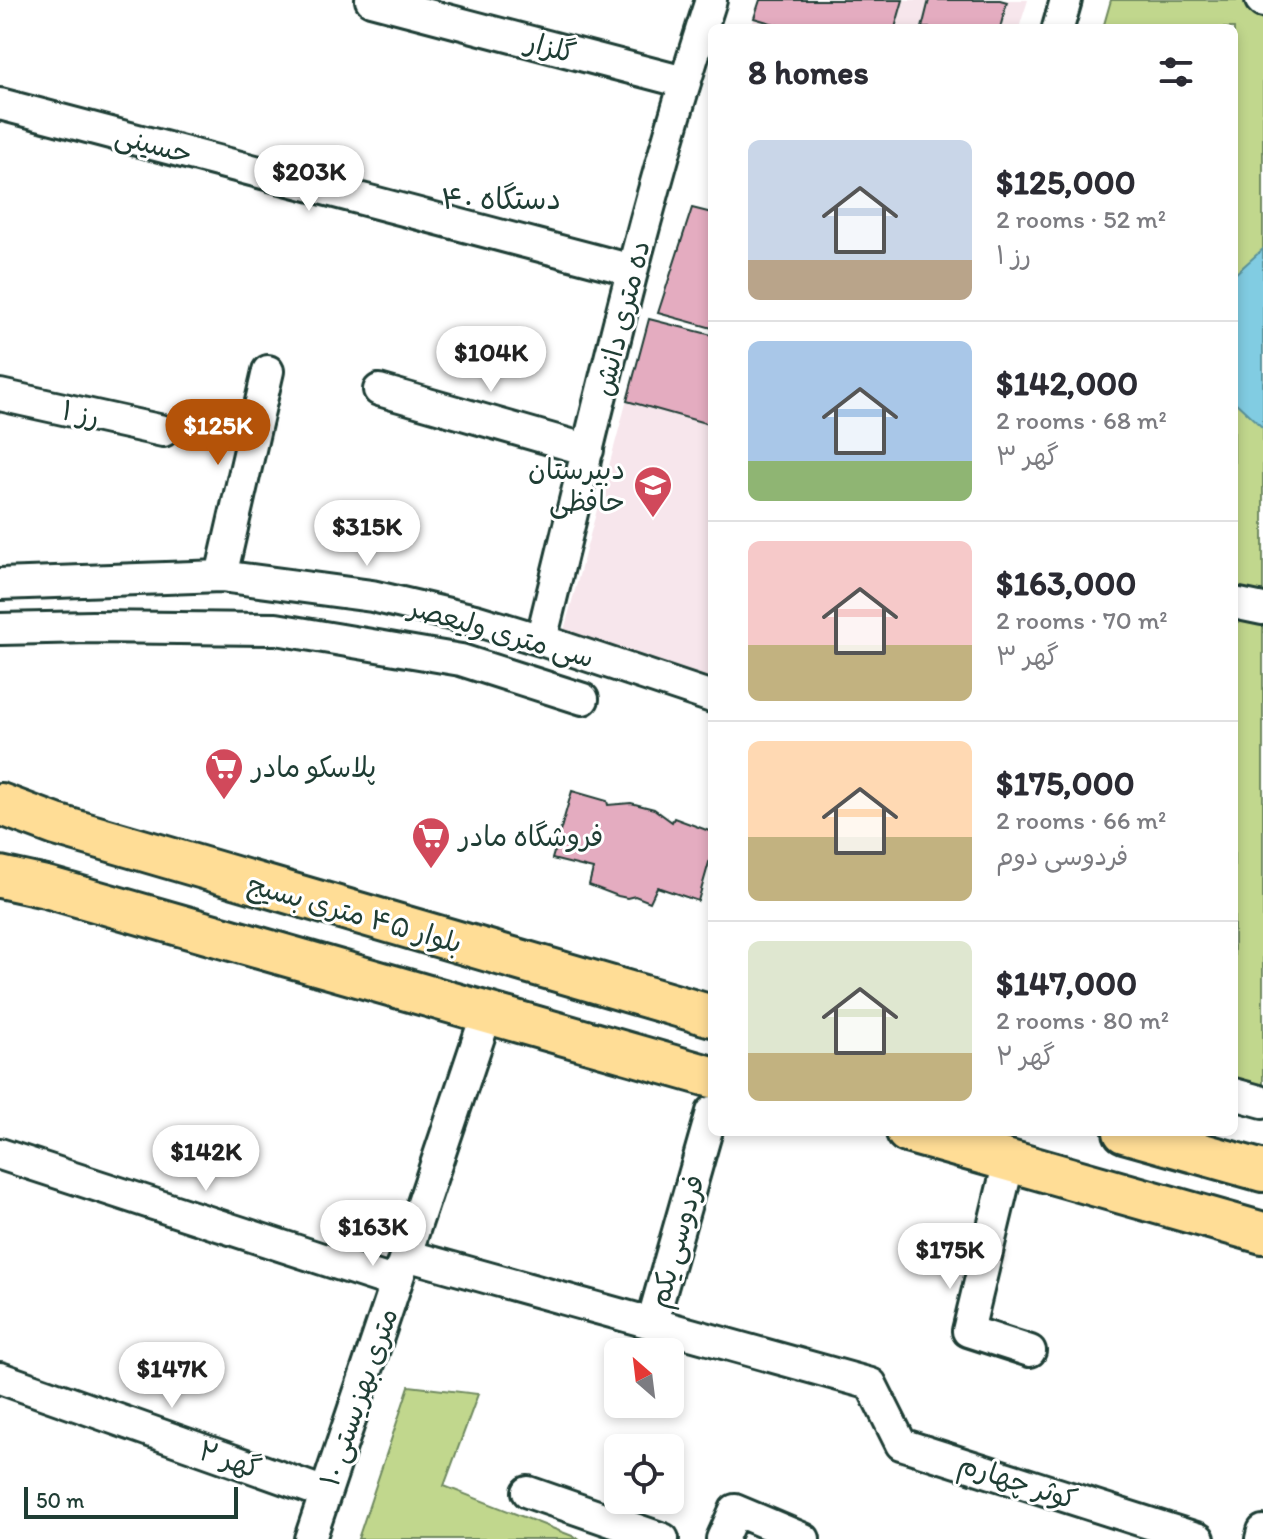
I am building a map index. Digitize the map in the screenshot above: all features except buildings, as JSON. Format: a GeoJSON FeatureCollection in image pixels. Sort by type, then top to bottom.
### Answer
{"type":"FeatureCollection","features":[{"type":"Feature","properties":{"kind":"main road","name":"بلوار ۴۵ متری بسیج"},"geometry":{"type":"LineString","coordinates":[[0,804],[71,830],[708,1015]]}},
{"type":"Feature","properties":{"kind":"main road"},"geometry":{"type":"LineString","coordinates":[[0,877],[46,887],[708,1076]]}},
{"type":"Feature","properties":{"kind":"main road"},"geometry":{"type":"LineString","coordinates":[[921,1136],[1263,1233]]}},
{"type":"Feature","properties":{"kind":"main road"},"geometry":{"type":"LineString","coordinates":[[1138,1136],[1263,1171]]}},
{"type":"Feature","properties":{"kind":"street","name":"گلزار"},"geometry":{"type":"LineString","coordinates":[[371,0],[684,82]]}},
{"type":"Feature","properties":{"kind":"street","name":"ده متری دانش"},"geometry":{"type":"LineString","coordinates":[[541,640],[632,270],[684,82],[711,0]]}},
{"type":"Feature","properties":{"kind":"street"},"geometry":{"type":"LineString","coordinates":[[1059,24],[1066,0]]}},
{"type":"Feature","properties":{"kind":"street","name":"حسینی"},"geometry":{"type":"LineString","coordinates":[[0,104],[632,270]]}},
{"type":"Feature","properties":{"kind":"street"},"geometry":{"type":"LineString","coordinates":[[221,576],[268,371]]}},
{"type":"Feature","properties":{"kind":"street"},"geometry":{"type":"LineString","coordinates":[[379,390],[588,450]]}},
{"type":"Feature","properties":{"kind":"street","name":"رز ۱"},"geometry":{"type":"LineString","coordinates":[[0,395],[163,431]]}},
{"type":"Feature","properties":{"kind":"street","name":"سی متری ولیعصر"},"geometry":{"type":"LineString","coordinates":[[0,584],[221,576],[372,596],[475,620],[708,696]]}},
{"type":"Feature","properties":{"kind":"street"},"geometry":{"type":"LineString","coordinates":[[0,629],[276,629],[461,660],[583,699]]}},
{"type":"Feature","properties":{"kind":"street","name":"۱۰ متری بهزیستی"},"geometry":{"type":"LineString","coordinates":[[310,1539],[487,1013]]}},
{"type":"Feature","properties":{"kind":"street"},"geometry":{"type":"LineString","coordinates":[[1238,1095],[1263,1102]]}},
{"type":"Feature","properties":{"kind":"street","name":"فردوسی یکم"},"geometry":{"type":"LineString","coordinates":[[652,1323],[708,1126]]}},
{"type":"Feature","properties":{"kind":"street"},"geometry":{"type":"LineString","coordinates":[[0,1154],[401,1269],[652,1323]]}},
{"type":"Feature","properties":{"kind":"street"},"geometry":{"type":"LineString","coordinates":[[1009,1161],[968,1331],[1030,1351]]}},
{"type":"Feature","properties":{"kind":"street","name":"کوثر چهارم"},"geometry":{"type":"LineString","coordinates":[[652,1323],[871,1384],[901,1444],[1199,1539]]}},
{"type":"Feature","properties":{"kind":"street","name":"گهر ۲"},"geometry":{"type":"LineString","coordinates":[[0,1378],[325,1493]]}},
{"type":"Feature","properties":{"kind":"street"},"geometry":{"type":"LineString","coordinates":[[528,1492],[663,1539]]}},
{"type":"Feature","properties":{"kind":"street"},"geometry":{"type":"LineString","coordinates":[[722,1539],[735,1510],[804,1539]]}},
{"type":"Feature","properties":{"kind":"street"},"geometry":{"type":"LineString","coordinates":[[1261,1539],[1263,1531]]}},
{"type":"Feature","properties":{"kind":"shaded area"},"geometry":{"type":"Polygon","coordinates":[[[760,0],[1028,0],[1020,24],[752,24],[760,0]]]}},
{"type":"Feature","properties":{"kind":"shaded area","name":"دبیرستان حافظی"},"geometry":{"type":"Polygon","coordinates":[[[649,319],[708,334],[708,682],[562,638],[649,319]]]}},
{"type":"Feature","properties":{"kind":"green space"},"geometry":{"type":"Polygon","coordinates":[[[1111,0],[1263,0],[1263,1103],[1238,1095],[1238,24],[1104,24],[1111,0]]]}},
{"type":"Feature","properties":{"kind":"green space"},"geometry":{"type":"Polygon","coordinates":[[[409,1386],[478,1394],[444,1486],[580,1539],[358,1539],[409,1386]]]}},
{"type":"Feature","properties":{"kind":"water"},"geometry":{"type":"Polygon","coordinates":[[[1263,249],[1263,428],[1238,405],[1238,271],[1263,249]]]}},
{"type":"Feature","properties":{"kind":"place","name":"دبیرستان حافظی"},"geometry":{"type":"Point","coordinates":[653,519]}},
{"type":"Feature","properties":{"kind":"place","name":"پلاسکو مادر"},"geometry":{"type":"Point","coordinates":[224,801]}},
{"type":"Feature","properties":{"kind":"place","name":"فروشگاه مادر"},"geometry":{"type":"Point","coordinates":[431,870]}},
{"type":"Feature","properties":{"kind":"district","name":"۴۰ دستگاه"},"geometry":{"type":"Point","coordinates":[501,199]}}]}
